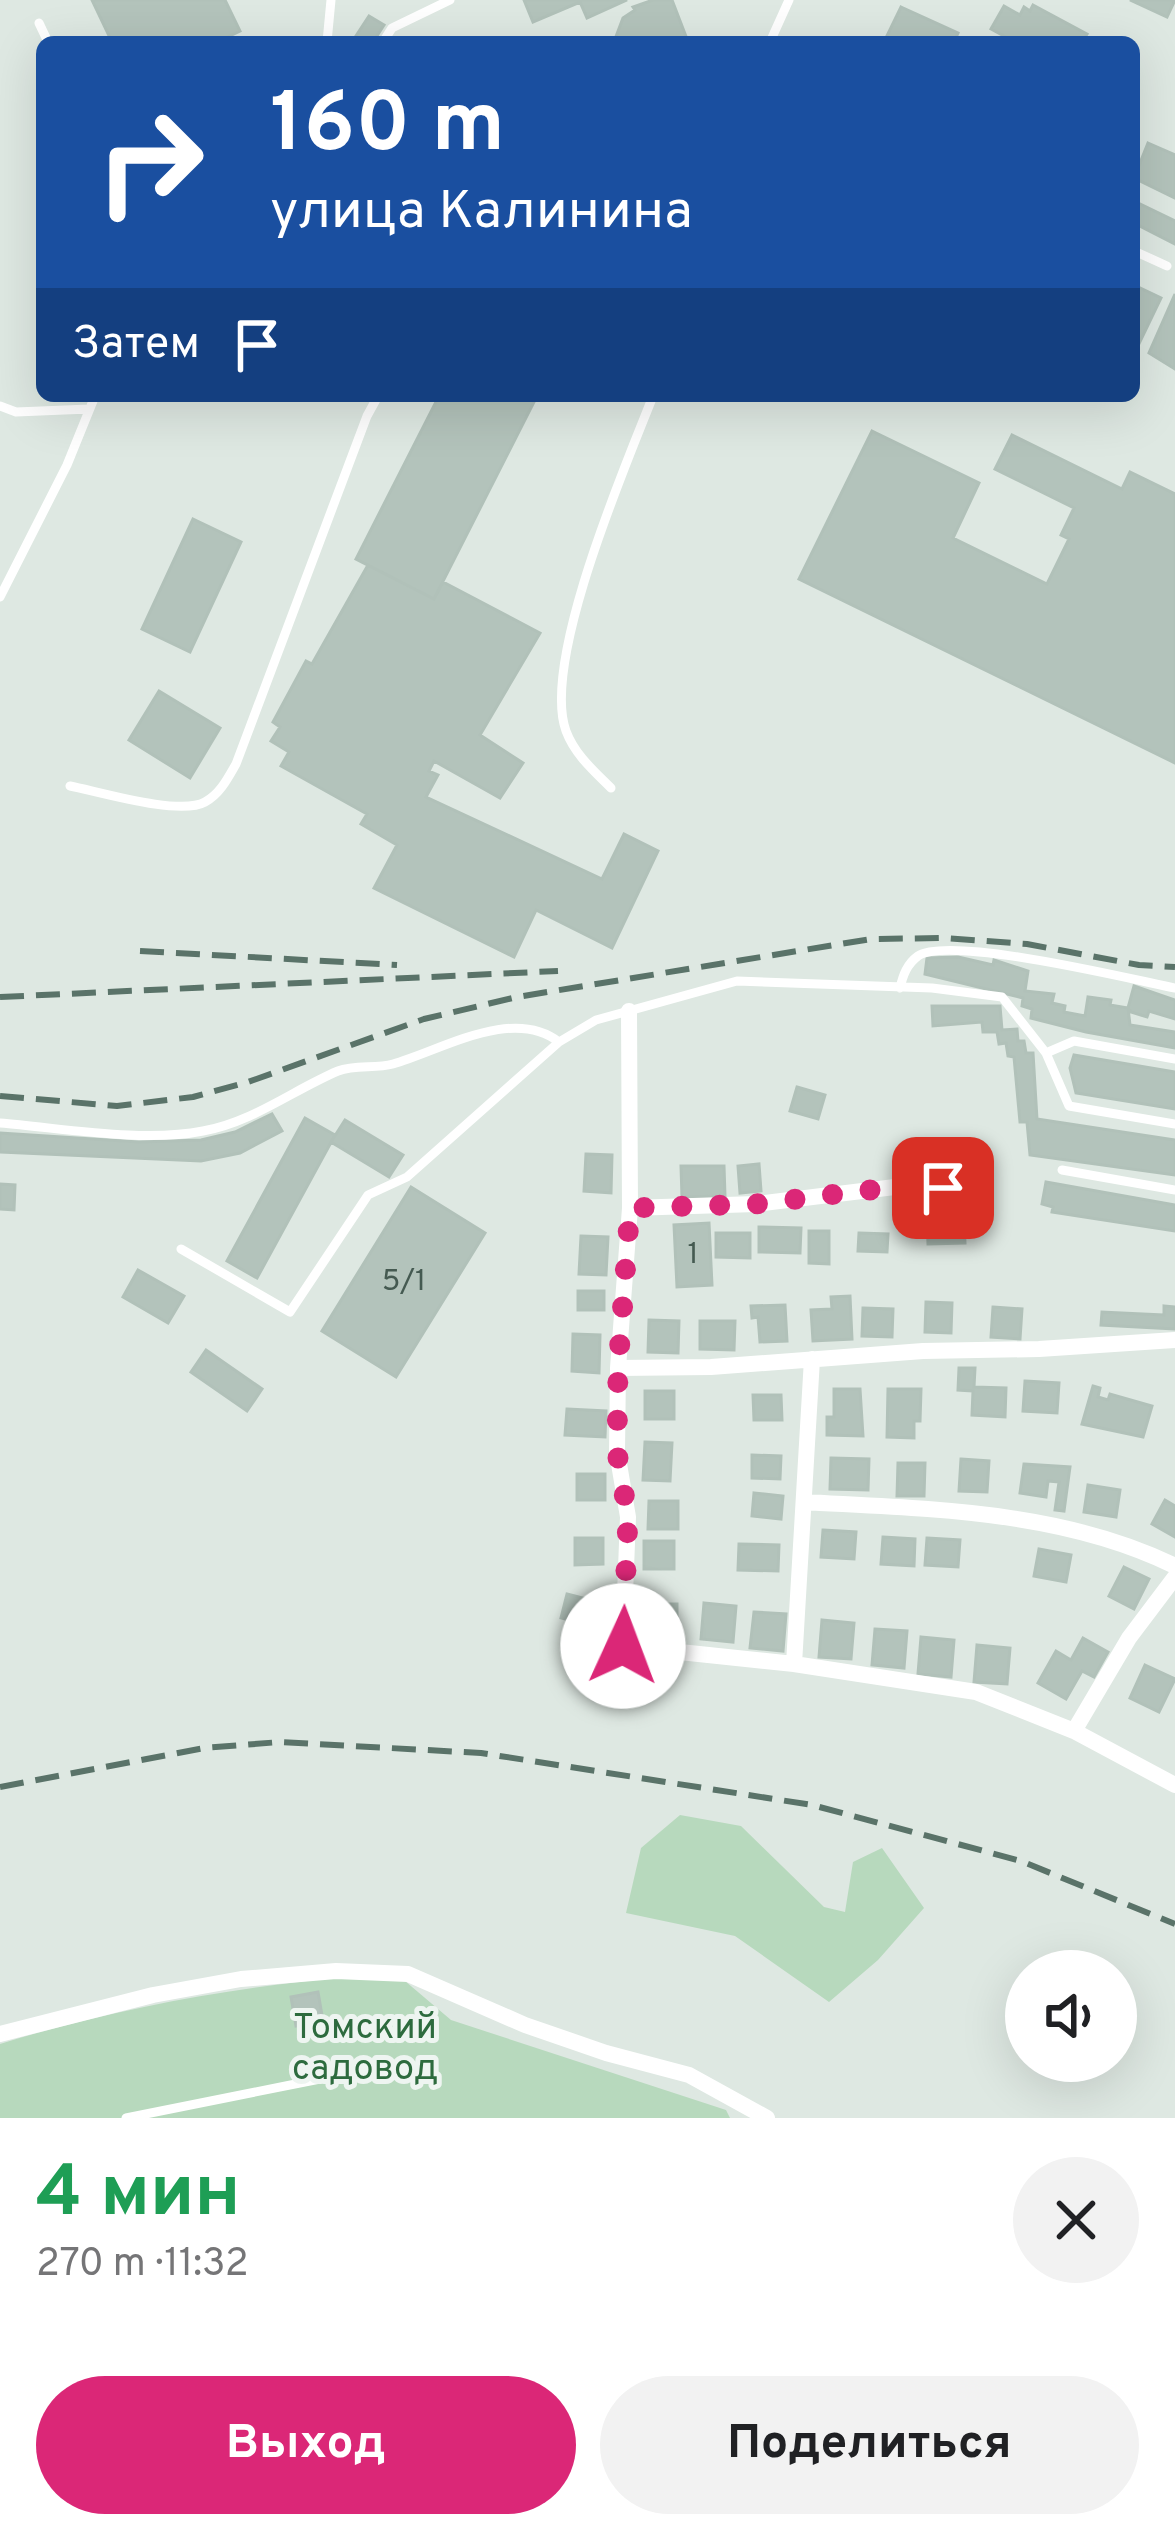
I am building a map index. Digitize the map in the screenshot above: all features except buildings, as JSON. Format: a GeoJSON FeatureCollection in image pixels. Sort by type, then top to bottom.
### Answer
{"type":"FeatureCollection","features":[{"type":"Feature","properties":{"kind":"street"},"geometry":{"type":"LineString","coordinates":[[629,1011],[630,1208],[617,1452],[628,1517],[623,1646],[794,1664],[976,1692],[1074,1731],[1175,1785]]}},
{"type":"Feature","properties":{"kind":"street"},"geometry":{"type":"LineString","coordinates":[[630,1208],[756,1204],[911,1185],[974,1191]]}},
{"type":"Feature","properties":{"kind":"street"},"geometry":{"type":"LineString","coordinates":[[618,1368],[711,1367],[1175,1340]]}},
{"type":"Feature","properties":{"kind":"street"},"geometry":{"type":"LineString","coordinates":[[794,1664],[812,1359]]}},
{"type":"Feature","properties":{"kind":"street"},"geometry":{"type":"LineString","coordinates":[[804,1502],[938,1510],[1095,1533],[1175,1566]]}},
{"type":"Feature","properties":{"kind":"street"},"geometry":{"type":"LineString","coordinates":[[1074,1731],[1129,1638],[1175,1577]]}},
{"type":"Feature","properties":{"kind":"street"},"geometry":{"type":"LineString","coordinates":[[0,2035],[133,2000],[241,1979],[336,1971],[408,1974],[525,2025],[689,2075],[766,2118]]}},
{"type":"Feature","properties":{"kind":"lane"},"geometry":{"type":"LineString","coordinates":[[328,36],[331,0]]}},
{"type":"Feature","properties":{"kind":"lane"},"geometry":{"type":"LineString","coordinates":[[387,36],[392,28],[450,0]]}},
{"type":"Feature","properties":{"kind":"lane"},"geometry":{"type":"LineString","coordinates":[[776,36],[789,0]]}},
{"type":"Feature","properties":{"kind":"lane"},"geometry":{"type":"LineString","coordinates":[[39,23],[46,36]]}},
{"type":"Feature","properties":{"kind":"lane"},"geometry":{"type":"LineString","coordinates":[[1140,254],[1167,266]]}},
{"type":"Feature","properties":{"kind":"lane"},"geometry":{"type":"LineString","coordinates":[[0,597],[67,465],[92,402]]}},
{"type":"Feature","properties":{"kind":"lane"},"geometry":{"type":"LineString","coordinates":[[70,786],[174,806],[202,805],[220,791],[236,764],[375,402]]}},
{"type":"Feature","properties":{"kind":"lane"},"geometry":{"type":"LineString","coordinates":[[611,788],[580,757],[566,729],[561,700],[566,660],[595,545],[650,402]]}},
{"type":"Feature","properties":{"kind":"lane"},"geometry":{"type":"LineString","coordinates":[[0,406],[16,412],[89,409]]}},
{"type":"Feature","properties":{"kind":"lane"},"geometry":{"type":"LineString","coordinates":[[900,988],[903,972],[920,954],[959,949],[1175,988]]}},
{"type":"Feature","properties":{"kind":"lane"},"geometry":{"type":"LineString","coordinates":[[181,1249],[290,1312],[368,1195],[407,1177],[559,1042],[596,1020],[737,981],[1002,997],[1046,1053],[1069,1106],[1175,1124]]}},
{"type":"Feature","properties":{"kind":"lane"},"geometry":{"type":"LineString","coordinates":[[0,1124],[199,1132],[232,1124],[342,1068],[388,1066],[503,1029],[543,1029],[559,1042]]}},
{"type":"Feature","properties":{"kind":"lane"},"geometry":{"type":"LineString","coordinates":[[1046,1053],[1074,1041],[1175,1059]]}},
{"type":"Feature","properties":{"kind":"lane"},"geometry":{"type":"LineString","coordinates":[[1062,1170],[1175,1190]]}},
{"type":"Feature","properties":{"kind":"lane"},"geometry":{"type":"LineString","coordinates":[[126,2118],[340,2075]]}},
{"type":"Feature","properties":{"kind":"green space"},"geometry":{"type":"Polygon","coordinates":[[[680,1815],[741,1826],[824,1907],[845,1912],[853,1862],[882,1848],[924,1908],[878,1960],[829,2002],[735,1936],[626,1913],[641,1848],[680,1815]]]}},
{"type":"Feature","properties":{"kind":"green space","name":"Томский садовод"},"geometry":{"type":"Polygon","coordinates":[[[336,1978],[405,1981],[451,2020],[726,2110],[730,2118],[0,2118],[0,2044],[166,2002],[336,1978]]]}},
{"type":"Feature","properties":{"kind":"railway"},"geometry":{"type":"LineString","coordinates":[[0,1096],[117,1106],[193,1097],[424,1019],[517,997],[871,939],[1027,944],[1175,967]]}},
{"type":"Feature","properties":{"kind":"railway"},"geometry":{"type":"LineString","coordinates":[[140,951],[397,965]]}},
{"type":"Feature","properties":{"kind":"railway"},"geometry":{"type":"LineString","coordinates":[[0,997],[558,971]]}},
{"type":"Feature","properties":{"kind":"railway"},"geometry":{"type":"LineString","coordinates":[[0,1787],[204,1748],[280,1742],[481,1753],[812,1805],[1021,1861],[1175,1924]]}},
{"type":"Feature","properties":{"kind":"route"},"geometry":{"type":"LineString","coordinates":[[623,1646],[628,1517],[617,1452],[618,1368],[630,1208],[756,1204],[911,1185],[943,1188]]}}]}
